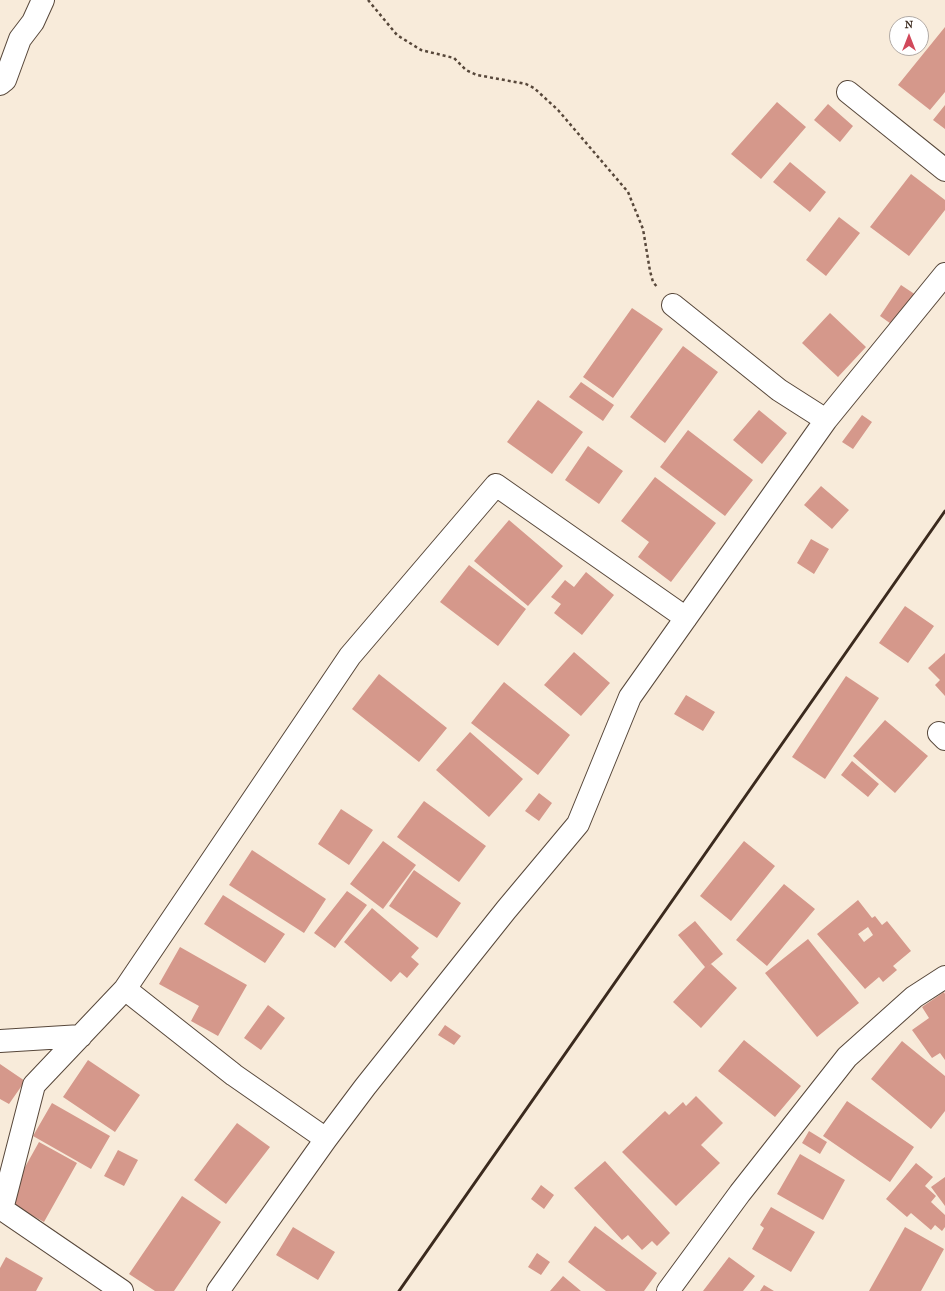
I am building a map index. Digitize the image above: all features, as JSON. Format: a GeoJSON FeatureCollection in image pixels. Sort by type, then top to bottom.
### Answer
{"type":"FeatureCollection","features":[{"type":"Feature","properties":{"kind":"street"},"geometry":{"type":"LineString","coordinates":[[0,84],[5,80],[20,39],[33,22],[43,0]]}},
{"type":"Feature","properties":{"kind":"street"},"geometry":{"type":"LineString","coordinates":[[848,92],[945,170]]}},
{"type":"Feature","properties":{"kind":"street"},"geometry":{"type":"LineString","coordinates":[[218,1291],[326,1139],[370,1081],[506,910],[578,824],[630,697],[826,420],[945,274]]}},
{"type":"Feature","properties":{"kind":"street"},"geometry":{"type":"LineString","coordinates":[[673,304],[779,390],[826,420]]}},
{"type":"Feature","properties":{"kind":"street"},"geometry":{"type":"LineString","coordinates":[[122,1291],[2,1209],[34,1085],[125,990],[350,656],[496,485],[686,618]]}},
{"type":"Feature","properties":{"kind":"street"},"geometry":{"type":"LineString","coordinates":[[668,1291],[740,1193],[847,1057],[914,997],[945,977]]}},
{"type":"Feature","properties":{"kind":"street"},"geometry":{"type":"LineString","coordinates":[[125,990],[234,1075],[326,1139]]}},
{"type":"Feature","properties":{"kind":"street"},"geometry":{"type":"LineString","coordinates":[[0,1041],[81,1036]]}},
{"type":"Feature","properties":{"kind":"path"},"geometry":{"type":"LineString","coordinates":[[368,0],[396,35],[421,50],[454,58],[466,70],[477,74],[526,84],[534,88],[558,110],[628,192],[644,229],[653,282],[660,292],[673,304]]}},
{"type":"Feature","properties":{"kind":"building"},"geometry":{"type":"Polygon","coordinates":[[[945,27],[945,92],[930,110],[898,85],[922,56],[929,56],[929,47],[945,27]]]}},
{"type":"Feature","properties":{"kind":"building"},"geometry":{"type":"Polygon","coordinates":[[[777,102],[806,127],[761,179],[731,154],[777,102]]]}},
{"type":"Feature","properties":{"kind":"building"},"geometry":{"type":"Polygon","coordinates":[[[828,104],[853,126],[840,142],[814,120],[828,104]]]}},
{"type":"Feature","properties":{"kind":"building"},"geometry":{"type":"Polygon","coordinates":[[[945,105],[945,129],[933,120],[945,105]]]}},
{"type":"Feature","properties":{"kind":"building"},"geometry":{"type":"Polygon","coordinates":[[[790,162],[826,192],[810,212],[773,182],[790,162]]]}},
{"type":"Feature","properties":{"kind":"building"},"geometry":{"type":"Polygon","coordinates":[[[911,174],[945,200],[945,210],[909,256],[870,227],[911,174]]]}},
{"type":"Feature","properties":{"kind":"building"},"geometry":{"type":"Polygon","coordinates":[[[839,217],[860,233],[826,276],[806,260],[839,217]]]}},
{"type":"Feature","properties":{"kind":"building"},"geometry":{"type":"Polygon","coordinates":[[[901,285],[916,295],[894,326],[880,316],[901,285]]]}},
{"type":"Feature","properties":{"kind":"building"},"geometry":{"type":"Polygon","coordinates":[[[632,308],[663,329],[613,398],[583,377],[632,308]]]}},
{"type":"Feature","properties":{"kind":"building"},"geometry":{"type":"Polygon","coordinates":[[[830,313],[866,347],[838,377],[802,343],[830,313]]]}},
{"type":"Feature","properties":{"kind":"building"},"geometry":{"type":"Polygon","coordinates":[[[683,346],[718,372],[665,443],[630,417],[683,346]]]}},
{"type":"Feature","properties":{"kind":"building"},"geometry":{"type":"Polygon","coordinates":[[[581,382],[614,405],[603,421],[569,397],[581,382]]]}},
{"type":"Feature","properties":{"kind":"building"},"geometry":{"type":"Polygon","coordinates":[[[538,400],[583,432],[552,474],[507,442],[538,400]]]}},
{"type":"Feature","properties":{"kind":"building"},"geometry":{"type":"Polygon","coordinates":[[[759,410],[787,433],[762,464],[733,440],[759,410]]]}},
{"type":"Feature","properties":{"kind":"building"},"geometry":{"type":"Polygon","coordinates":[[[862,415],[872,422],[853,449],[842,442],[862,415]]]}},
{"type":"Feature","properties":{"kind":"building"},"geometry":{"type":"Polygon","coordinates":[[[688,430],[753,480],[725,516],[660,467],[688,430]]]}},
{"type":"Feature","properties":{"kind":"building"},"geometry":{"type":"Polygon","coordinates":[[[588,446],[623,471],[599,504],[565,480],[588,446]]]}},
{"type":"Feature","properties":{"kind":"building"},"geometry":{"type":"Polygon","coordinates":[[[655,477],[716,523],[671,582],[638,557],[649,542],[621,521],[655,477]]]}},
{"type":"Feature","properties":{"kind":"building"},"geometry":{"type":"Polygon","coordinates":[[[821,486],[849,510],[832,529],[804,505],[821,486]]]}},
{"type":"Feature","properties":{"kind":"building"},"geometry":{"type":"Polygon","coordinates":[[[509,520],[563,566],[528,606],[474,561],[509,520]]]}},
{"type":"Feature","properties":{"kind":"building"},"geometry":{"type":"Polygon","coordinates":[[[811,539],[829,549],[814,574],[797,563],[811,539]]]}},
{"type":"Feature","properties":{"kind":"building"},"geometry":{"type":"Polygon","coordinates":[[[469,565],[526,609],[498,646],[440,602],[469,565]]]}},
{"type":"Feature","properties":{"kind":"building"},"geometry":{"type":"Polygon","coordinates":[[[586,572],[614,595],[582,635],[554,613],[561,604],[551,597],[565,580],[574,587],[586,572]]]}},
{"type":"Feature","properties":{"kind":"building"},"geometry":{"type":"Polygon","coordinates":[[[905,606],[934,626],[908,663],[879,643],[905,606]]]}},
{"type":"Feature","properties":{"kind":"building"},"geometry":{"type":"Polygon","coordinates":[[[574,652],[610,683],[581,716],[544,685],[574,652]]]}},
{"type":"Feature","properties":{"kind":"building"},"geometry":{"type":"Polygon","coordinates":[[[945,653],[945,696],[935,685],[940,680],[928,668],[945,653]]]}},
{"type":"Feature","properties":{"kind":"building"},"geometry":{"type":"Polygon","coordinates":[[[379,674],[447,728],[419,762],[352,709],[379,674]]]}},
{"type":"Feature","properties":{"kind":"building"},"geometry":{"type":"Polygon","coordinates":[[[846,676],[879,698],[825,779],[792,757],[846,676]]]}},
{"type":"Feature","properties":{"kind":"building"},"geometry":{"type":"Polygon","coordinates":[[[504,682],[570,735],[538,775],[471,723],[504,682]]]}},
{"type":"Feature","properties":{"kind":"building"},"geometry":{"type":"Polygon","coordinates":[[[686,695],[715,712],[703,731],[674,714],[686,695]]]}},
{"type":"Feature","properties":{"kind":"building"},"geometry":{"type":"Polygon","coordinates":[[[885,720],[928,756],[895,793],[853,756],[885,720]]]}},
{"type":"Feature","properties":{"kind":"building"},"geometry":{"type":"Polygon","coordinates":[[[470,732],[523,779],[489,817],[436,770],[470,732]]]}},
{"type":"Feature","properties":{"kind":"building"},"geometry":{"type":"Polygon","coordinates":[[[852,761],[879,784],[868,797],[841,775],[852,761]]]}},
{"type":"Feature","properties":{"kind":"building"},"geometry":{"type":"Polygon","coordinates":[[[539,793],[552,803],[539,821],[525,811],[539,793]]]}},
{"type":"Feature","properties":{"kind":"building"},"geometry":{"type":"Polygon","coordinates":[[[424,801],[486,846],[459,882],[397,837],[424,801]]]}},
{"type":"Feature","properties":{"kind":"building"},"geometry":{"type":"Polygon","coordinates":[[[341,809],[373,830],[349,865],[318,844],[341,809]]]}},
{"type":"Feature","properties":{"kind":"building"},"geometry":{"type":"Polygon","coordinates":[[[383,841],[416,865],[383,909],[350,884],[383,841]]]}},
{"type":"Feature","properties":{"kind":"building"},"geometry":{"type":"Polygon","coordinates":[[[744,841],[775,866],[731,921],[700,896],[744,841]]]}},
{"type":"Feature","properties":{"kind":"building"},"geometry":{"type":"Polygon","coordinates":[[[252,850],[326,899],[304,933],[229,885],[252,850]]]}},
{"type":"Feature","properties":{"kind":"building"},"geometry":{"type":"Polygon","coordinates":[[[414,870],[461,903],[437,938],[389,906],[414,870]]]}},
{"type":"Feature","properties":{"kind":"building"},"geometry":{"type":"Polygon","coordinates":[[[784,884],[815,909],[767,966],[736,940],[784,884]]]}},
{"type":"Feature","properties":{"kind":"building"},"geometry":{"type":"Polygon","coordinates":[[[347,891],[367,905],[335,948],[314,933],[347,891]]]}},
{"type":"Feature","properties":{"kind":"building"},"geometry":{"type":"Polygon","coordinates":[[[223,895],[285,934],[265,963],[204,924],[223,895]]]}},
{"type":"Feature","properties":{"kind":"building"},"geometry":{"type":"Polygon","coordinates":[[[858,900],[872,918],[875,916],[882,925],[887,921],[911,951],[893,966],[897,970],[883,982],[879,977],[865,989],[817,934],[858,900]],[[868,927],[858,934],[864,942],[873,935],[868,927]]]}},
{"type":"Feature","properties":{"kind":"building"},"geometry":{"type":"Polygon","coordinates":[[[372,908],[419,948],[411,957],[419,964],[407,978],[400,972],[391,982],[344,942],[372,908]]]}},
{"type":"Feature","properties":{"kind":"building"},"geometry":{"type":"Polygon","coordinates":[[[695,921],[723,954],[706,968],[711,964],[737,988],[701,1028],[673,1002],[705,967],[678,935],[695,921]]]}},
{"type":"Feature","properties":{"kind":"building"},"geometry":{"type":"Polygon","coordinates":[[[808,939],[859,1003],[817,1037],[765,973],[808,939]]]}},
{"type":"Feature","properties":{"kind":"building"},"geometry":{"type":"Polygon","coordinates":[[[180,947],[247,985],[218,1036],[191,1021],[199,1006],[159,984],[180,947]]]}},
{"type":"Feature","properties":{"kind":"building"},"geometry":{"type":"Polygon","coordinates":[[[944,992],[945,1060],[940,1053],[932,1058],[912,1030],[929,1018],[922,1007],[944,992]]]}},
{"type":"Feature","properties":{"kind":"building"},"geometry":{"type":"Polygon","coordinates":[[[268,1005],[285,1018],[261,1050],[244,1038],[268,1005]]]}},
{"type":"Feature","properties":{"kind":"building"},"geometry":{"type":"Polygon","coordinates":[[[445,1025],[461,1036],[454,1045],[438,1035],[445,1025]]]}},
{"type":"Feature","properties":{"kind":"building"},"geometry":{"type":"Polygon","coordinates":[[[744,1040],[801,1086],[775,1117],[718,1071],[744,1040]]]}},
{"type":"Feature","properties":{"kind":"building"},"geometry":{"type":"Polygon","coordinates":[[[902,1041],[945,1076],[945,1111],[931,1129],[871,1079],[902,1041]]]}},
{"type":"Feature","properties":{"kind":"building"},"geometry":{"type":"Polygon","coordinates":[[[88,1060],[140,1095],[115,1132],[63,1097],[88,1060]]]}},
{"type":"Feature","properties":{"kind":"building"},"geometry":{"type":"Polygon","coordinates":[[[0,1064],[25,1081],[9,1104],[0,1099],[0,1064]]]}},
{"type":"Feature","properties":{"kind":"building"},"geometry":{"type":"Polygon","coordinates":[[[696,1096],[723,1123],[701,1145],[720,1163],[676,1206],[622,1152],[665,1111],[669,1115],[683,1102],[686,1106],[696,1096]]]}},
{"type":"Feature","properties":{"kind":"building"},"geometry":{"type":"Polygon","coordinates":[[[847,1101],[914,1147],[890,1182],[823,1136],[847,1101]]]}},
{"type":"Feature","properties":{"kind":"building"},"geometry":{"type":"Polygon","coordinates":[[[52,1103],[110,1136],[91,1169],[33,1136],[52,1103]]]}},
{"type":"Feature","properties":{"kind":"building"},"geometry":{"type":"Polygon","coordinates":[[[237,1123],[270,1147],[226,1204],[194,1180],[237,1123]]]}},
{"type":"Feature","properties":{"kind":"building"},"geometry":{"type":"Polygon","coordinates":[[[809,1131],[827,1142],[820,1154],[802,1143],[809,1131]]]}},
{"type":"Feature","properties":{"kind":"building"},"geometry":{"type":"Polygon","coordinates":[[[39,1142],[77,1163],[44,1222],[6,1201],[39,1142]]]}},
{"type":"Feature","properties":{"kind":"building"},"geometry":{"type":"Polygon","coordinates":[[[118,1150],[138,1160],[124,1186],[104,1176],[118,1150]]]}},
{"type":"Feature","properties":{"kind":"building"},"geometry":{"type":"Polygon","coordinates":[[[800,1154],[845,1180],[823,1220],[777,1194],[800,1154]]]}},
{"type":"Feature","properties":{"kind":"building"},"geometry":{"type":"Polygon","coordinates":[[[605,1161],[670,1233],[657,1246],[652,1241],[642,1250],[628,1235],[622,1240],[574,1188],[605,1161]]]}},
{"type":"Feature","properties":{"kind":"building"},"geometry":{"type":"Polygon","coordinates":[[[916,1163],[933,1177],[925,1186],[936,1196],[931,1202],[945,1215],[945,1227],[942,1231],[935,1225],[931,1230],[911,1213],[907,1217],[886,1199],[916,1163]]]}},
{"type":"Feature","properties":{"kind":"building"},"geometry":{"type":"Polygon","coordinates":[[[945,1177],[945,1206],[931,1187],[945,1177]]]}},
{"type":"Feature","properties":{"kind":"building"},"geometry":{"type":"Polygon","coordinates":[[[541,1185],[554,1195],[544,1209],[531,1199],[541,1185]]]}},
{"type":"Feature","properties":{"kind":"building"},"geometry":{"type":"Polygon","coordinates":[[[182,1196],[221,1222],[174,1291],[155,1291],[129,1274],[182,1196]]]}},
{"type":"Feature","properties":{"kind":"building"},"geometry":{"type":"Polygon","coordinates":[[[771,1207],[815,1232],[791,1272],[752,1249],[764,1228],[760,1225],[771,1207]]]}},
{"type":"Feature","properties":{"kind":"building"},"geometry":{"type":"Polygon","coordinates":[[[595,1226],[657,1273],[644,1291],[606,1291],[568,1262],[595,1226]]]}},
{"type":"Feature","properties":{"kind":"building"},"geometry":{"type":"Polygon","coordinates":[[[293,1227],[335,1252],[318,1280],[276,1255],[293,1227]]]}},
{"type":"Feature","properties":{"kind":"building"},"geometry":{"type":"Polygon","coordinates":[[[905,1227],[944,1249],[921,1291],[869,1291],[905,1227]]]}},
{"type":"Feature","properties":{"kind":"building"},"geometry":{"type":"Polygon","coordinates":[[[537,1253],[550,1262],[541,1275],[528,1267],[537,1253]]]}},
{"type":"Feature","properties":{"kind":"building"},"geometry":{"type":"Polygon","coordinates":[[[6,1257],[43,1278],[36,1291],[0,1291],[0,1268],[6,1257]]]}},
{"type":"Feature","properties":{"kind":"building"},"geometry":{"type":"Polygon","coordinates":[[[729,1257],[755,1276],[743,1291],[703,1291],[729,1257]]]}},
{"type":"Feature","properties":{"kind":"building"},"geometry":{"type":"Polygon","coordinates":[[[563,1276],[581,1291],[550,1291],[563,1276]]]}},
{"type":"Feature","properties":{"kind":"building"},"geometry":{"type":"Polygon","coordinates":[[[764,1285],[774,1291],[760,1291],[764,1285]]]}},
{"type":"Feature","properties":{"kind":"railway"},"geometry":{"type":"LineString","coordinates":[[399,1291],[945,511]]}}]}
